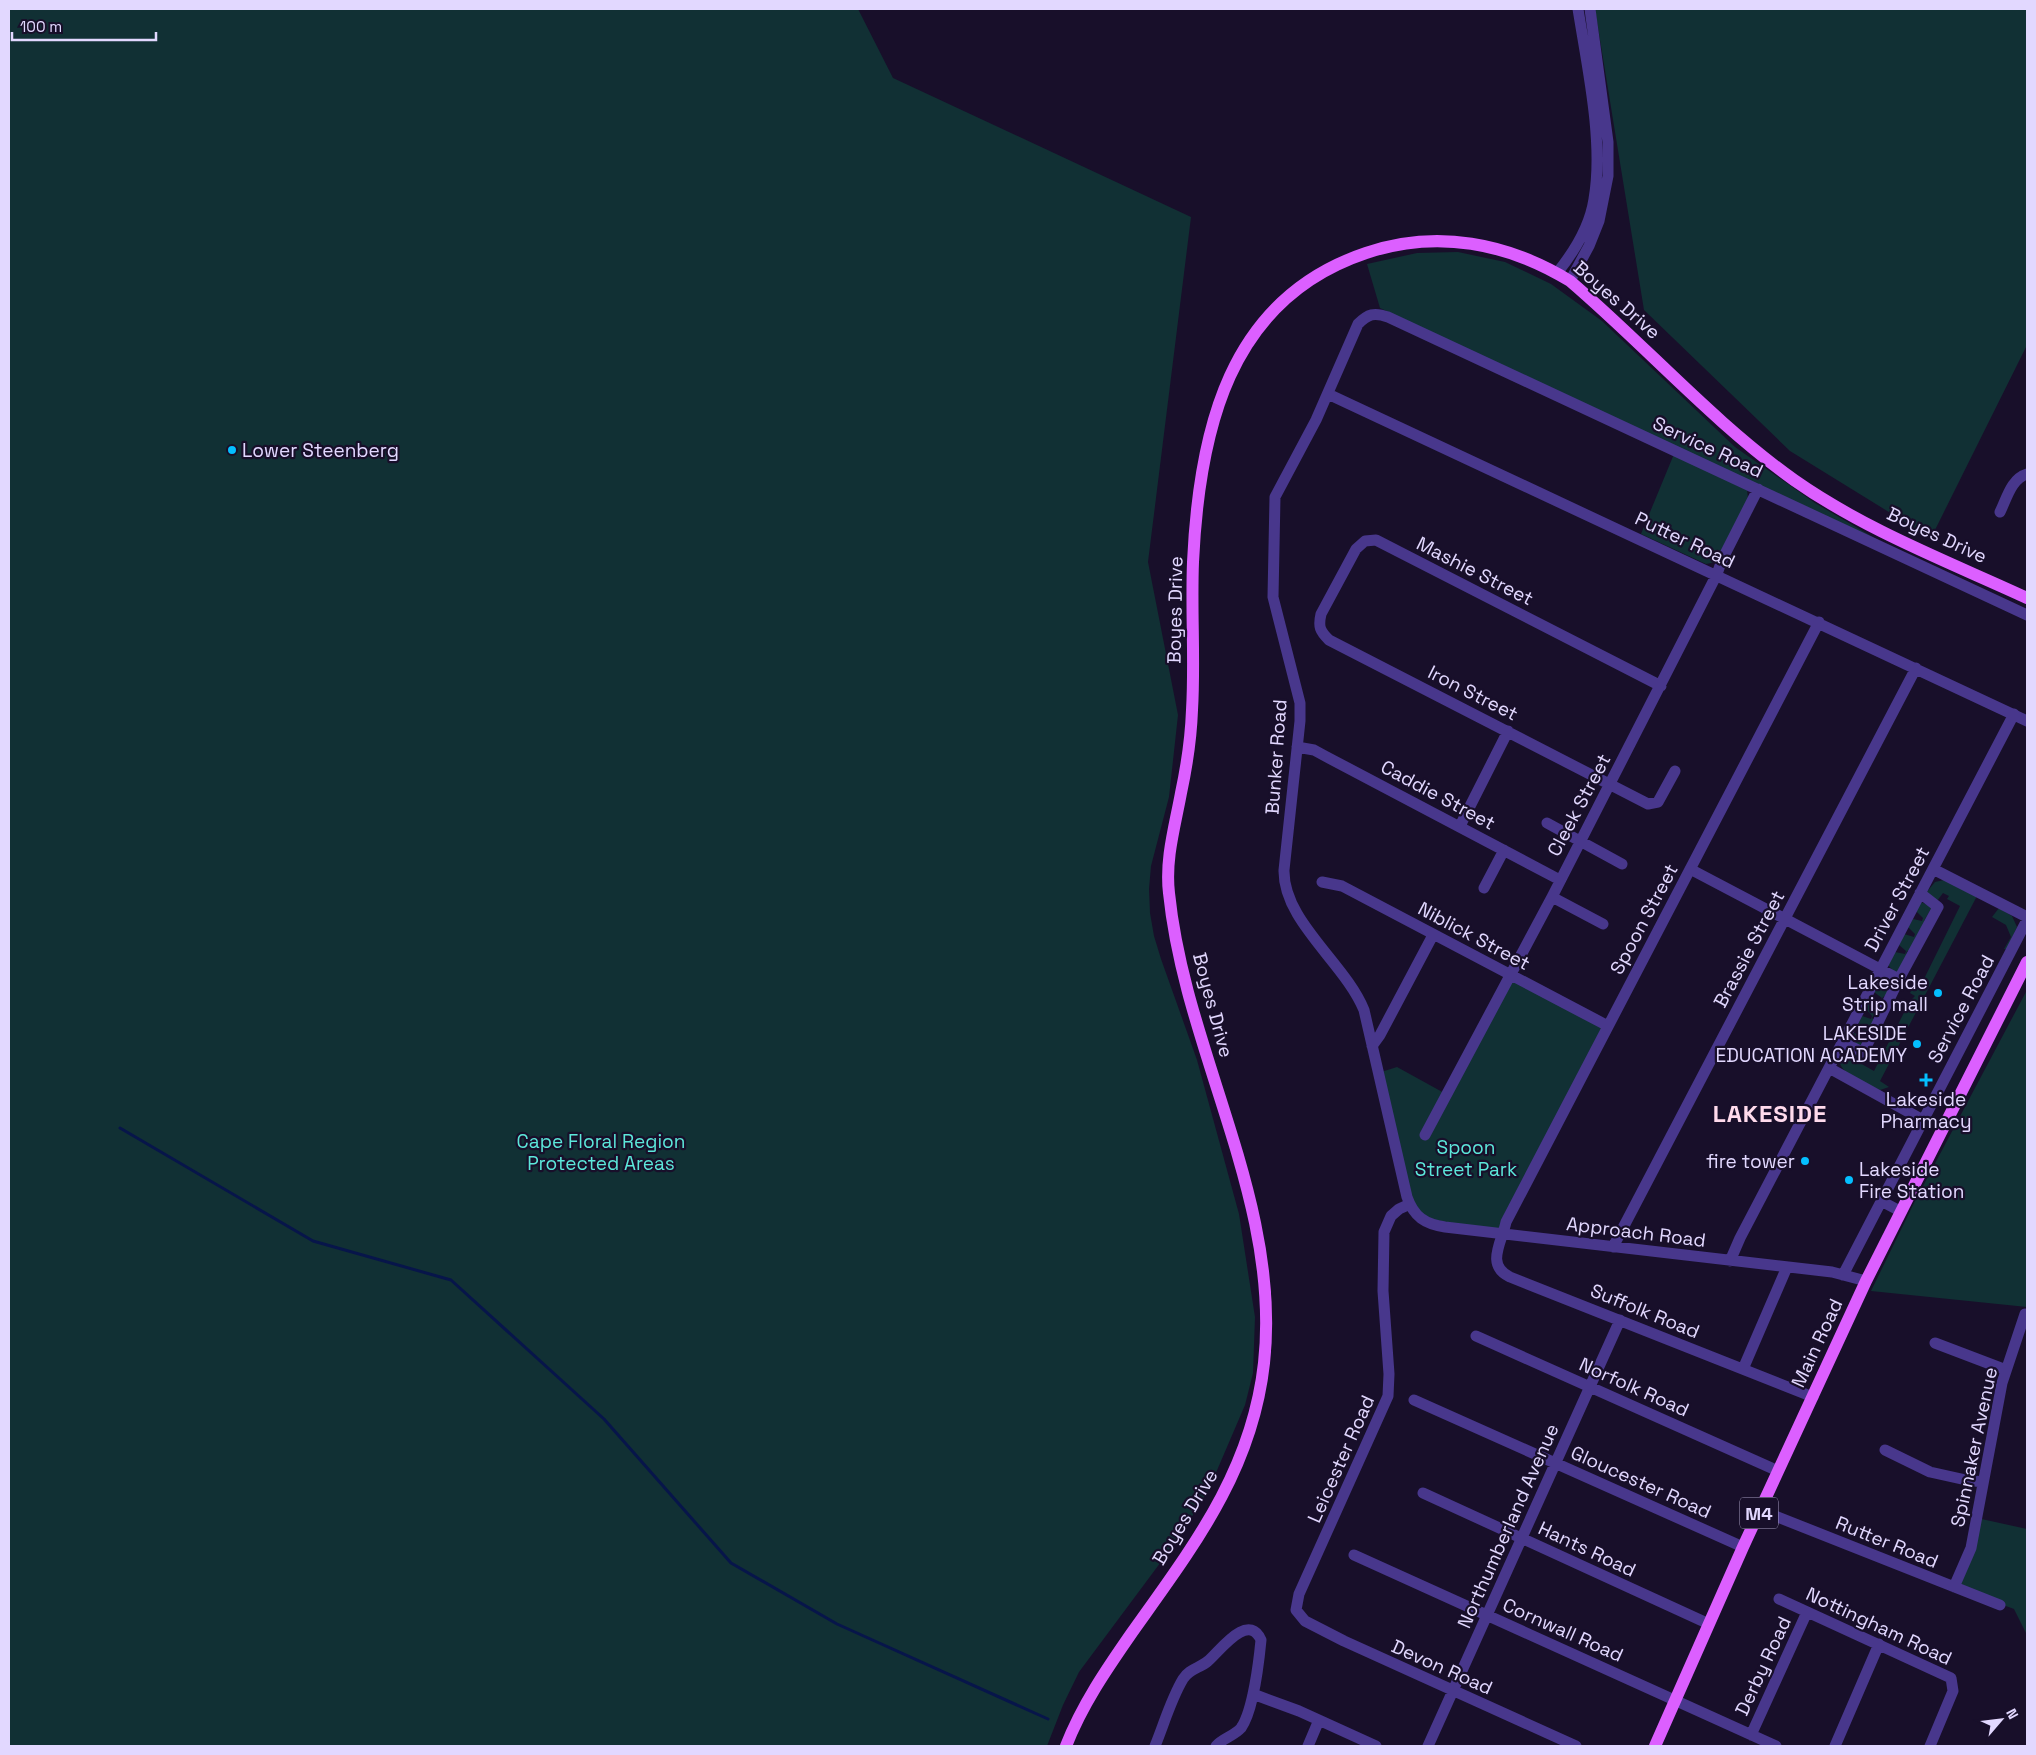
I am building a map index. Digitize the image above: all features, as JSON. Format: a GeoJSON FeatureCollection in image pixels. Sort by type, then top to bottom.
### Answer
{"type":"FeatureCollection","features":[{"type":"Feature","properties":{"kind":"main road","name":"Boyes Drive"},"geometry":{"type":"LineString","coordinates":[[1066,1746],[1087,1700],[1190,1551],[1225,1493],[1251,1427],[1264,1369],[1267,1312],[1263,1261],[1247,1193],[1182,970],[1168,884],[1170,850],[1186,771],[1192,708],[1193,560],[1203,464],[1217,408],[1227,380],[1240,353],[1264,321],[1292,293],[1324,271],[1347,259],[1381,248],[1406,243],[1442,240],[1482,245],[1503,250],[1542,265],[1570,281],[1726,425],[1795,480],[1866,522],[2027,598]]}},
{"type":"Feature","properties":{"kind":"main road","name":"Main Road"},"geometry":{"type":"LineString","coordinates":[[1655,1746],[1760,1510],[1866,1281],[2027,962]]}},
{"type":"Feature","properties":{"kind":"street"},"geometry":{"type":"LineString","coordinates":[[1557,274],[1579,240],[1594,200],[1597,177],[1595,126],[1578,9]]}},
{"type":"Feature","properties":{"kind":"street"},"geometry":{"type":"LineString","coordinates":[[1570,281],[1589,246],[1599,221],[1608,176],[1608,142],[1590,9]]}},
{"type":"Feature","properties":{"kind":"street","name":"Bunker Road"},"geometry":{"type":"LineString","coordinates":[[1374,313],[1368,315],[1358,324],[1316,420],[1278,491],[1274,504],[1273,597],[1299,693],[1300,721],[1284,870],[1287,895],[1292,906],[1360,1001],[1410,1204]]}},
{"type":"Feature","properties":{"kind":"street","name":"Service Road"},"geometry":{"type":"LineString","coordinates":[[1374,313],[1388,317],[2027,615]]}},
{"type":"Feature","properties":{"kind":"street","name":"Putter Road"},"geometry":{"type":"LineString","coordinates":[[1328,394],[1717,574],[2027,721]]}},
{"type":"Feature","properties":{"kind":"street"},"geometry":{"type":"LineString","coordinates":[[2000,512],[2014,484],[2018,479],[2027,474]]}},
{"type":"Feature","properties":{"kind":"street","name":"Cleek Street"},"geometry":{"type":"LineString","coordinates":[[1425,1135],[1610,786],[1758,489]]}},
{"type":"Feature","properties":{"kind":"street","name":"Mashie Street"},"geometry":{"type":"LineString","coordinates":[[1320,631],[1318,624],[1321,614],[1356,549],[1365,541],[1376,540],[1661,686]]}},
{"type":"Feature","properties":{"kind":"street","name":"Spoon Street"},"geometry":{"type":"LineString","coordinates":[[1504,1234],[1506,1222],[1819,622]]}},
{"type":"Feature","properties":{"kind":"street","name":"Iron Street"},"geometry":{"type":"LineString","coordinates":[[1320,631],[1329,640],[1648,804],[1658,802],[1674,770]]}},
{"type":"Feature","properties":{"kind":"street","name":"Brassie Street"},"geometry":{"type":"LineString","coordinates":[[1613,1247],[1916,668]]}},
{"type":"Feature","properties":{"kind":"street","name":"Driver Street"},"geometry":{"type":"LineString","coordinates":[[1730,1261],[1740,1238],[2014,714]]}},
{"type":"Feature","properties":{"kind":"street"},"geometry":{"type":"LineString","coordinates":[[1460,826],[1508,731]]}},
{"type":"Feature","properties":{"kind":"street","name":"Caddie Street"},"geometry":{"type":"LineString","coordinates":[[1297,748],[1317,752],[1560,880]]}},
{"type":"Feature","properties":{"kind":"street"},"geometry":{"type":"LineString","coordinates":[[1547,823],[1622,864]]}},
{"type":"Feature","properties":{"kind":"street"},"geometry":{"type":"LineString","coordinates":[[1484,888],[1504,850]]}},
{"type":"Feature","properties":{"kind":"street"},"geometry":{"type":"LineString","coordinates":[[1690,869],[1897,977]]}},
{"type":"Feature","properties":{"kind":"street"},"geometry":{"type":"LineString","coordinates":[[1933,869],[2027,919]]}},
{"type":"Feature","properties":{"kind":"street","name":"Niblick Street"},"geometry":{"type":"LineString","coordinates":[[1322,882],[1342,886],[1608,1026]]}},
{"type":"Feature","properties":{"kind":"street"},"geometry":{"type":"LineString","coordinates":[[1843,1042],[1864,1052],[1897,977],[1938,908],[1920,893]]}},
{"type":"Feature","properties":{"kind":"street"},"geometry":{"type":"LineString","coordinates":[[1552,898],[1603,924]]}},
{"type":"Feature","properties":{"kind":"street","name":"Service Road"},"geometry":{"type":"LineString","coordinates":[[1843,1275],[1922,1120],[2010,957],[2027,919]]}},
{"type":"Feature","properties":{"kind":"street"},"geometry":{"type":"LineString","coordinates":[[1372,1046],[1380,1035],[1434,935]]}},
{"type":"Feature","properties":{"kind":"street"},"geometry":{"type":"LineString","coordinates":[[1829,1068],[1922,1120]]}},
{"type":"Feature","properties":{"kind":"street"},"geometry":{"type":"LineString","coordinates":[[1881,1201],[1900,1211]]}},
{"type":"Feature","properties":{"kind":"street","name":"Approach Road"},"geometry":{"type":"LineString","coordinates":[[1410,1204],[1417,1216],[1430,1224],[1787,1267],[1843,1275],[1866,1281]]}},
{"type":"Feature","properties":{"kind":"street","name":"Leicester Road"},"geometry":{"type":"LineString","coordinates":[[1297,1614],[1296,1603],[1299,1594],[1388,1396],[1389,1374],[1383,1291],[1384,1232],[1391,1216],[1399,1209],[1410,1204]]}},
{"type":"Feature","properties":{"kind":"street","name":"Suffolk Road"},"geometry":{"type":"LineString","coordinates":[[1504,1234],[1496,1262],[1503,1273],[1813,1397]]}},
{"type":"Feature","properties":{"kind":"street"},"geometry":{"type":"LineString","coordinates":[[1743,1369],[1787,1267]]}},
{"type":"Feature","properties":{"kind":"street","name":"Spinnaker Avenue"},"geometry":{"type":"LineString","coordinates":[[1954,1587],[1971,1548],[2002,1383],[2025,1314]]}},
{"type":"Feature","properties":{"kind":"street","name":"Northumberland Avenue"},"geometry":{"type":"LineString","coordinates":[[1428,1746],[1620,1320]]}},
{"type":"Feature","properties":{"kind":"street","name":"Norfolk Road"},"geometry":{"type":"LineString","coordinates":[[1476,1336],[1778,1471]]}},
{"type":"Feature","properties":{"kind":"street"},"geometry":{"type":"LineString","coordinates":[[1935,1343],[2006,1370]]}},
{"type":"Feature","properties":{"kind":"street","name":"Gloucester Road"},"geometry":{"type":"LineString","coordinates":[[1414,1400],[1556,1462],[1743,1548]]}},
{"type":"Feature","properties":{"kind":"street"},"geometry":{"type":"LineString","coordinates":[[1885,1450],[1930,1472],[1983,1482]]}},
{"type":"Feature","properties":{"kind":"street","name":"Hants Road"},"geometry":{"type":"LineString","coordinates":[[1423,1493],[1709,1624]]}},
{"type":"Feature","properties":{"kind":"street","name":"Rutter Road"},"geometry":{"type":"LineString","coordinates":[[1760,1510],[2000,1605]]}},
{"type":"Feature","properties":{"kind":"street","name":"Cornwall Road"},"geometry":{"type":"LineString","coordinates":[[1354,1555],[1776,1746]]}},
{"type":"Feature","properties":{"kind":"street","name":"Nottingham Road"},"geometry":{"type":"LineString","coordinates":[[1779,1599],[1950,1677],[1953,1683],[1952,1691],[1930,1746]]}},
{"type":"Feature","properties":{"kind":"street","name":"Derby Road"},"geometry":{"type":"LineString","coordinates":[[1751,1735],[1807,1612]]}},
{"type":"Feature","properties":{"kind":"street","name":"Devon Road"},"geometry":{"type":"LineString","coordinates":[[1297,1614],[1305,1621],[1344,1641],[1576,1746]]}},
{"type":"Feature","properties":{"kind":"street"},"geometry":{"type":"LineString","coordinates":[[1155,1746],[1178,1688],[1186,1675],[1208,1661],[1234,1636],[1246,1630],[1256,1633],[1261,1640],[1252,1694],[1242,1726],[1216,1746]]}},
{"type":"Feature","properties":{"kind":"street"},"geometry":{"type":"LineString","coordinates":[[1835,1746],[1879,1644]]}},
{"type":"Feature","properties":{"kind":"street"},"geometry":{"type":"LineString","coordinates":[[1252,1694],[1320,1720],[1376,1746]]}},
{"type":"Feature","properties":{"kind":"street"},"geometry":{"type":"LineString","coordinates":[[1308,1746],[1320,1720]]}},
{"type":"Feature","properties":{"kind":"green space","name":"Cape Floral Region Protected Areas"},"geometry":{"type":"Polygon","coordinates":[[[9,9],[858,9],[893,78],[1191,217],[1148,562],[1178,715],[1169,797],[1151,866],[1149,889],[1150,913],[1161,959],[1197,1060],[1239,1214],[1255,1317],[1253,1373],[1245,1405],[1209,1489],[1178,1539],[1079,1672],[1063,1705],[1047,1746],[9,1746],[9,9]]]}},
{"type":"Feature","properties":{"kind":"green space"},"geometry":{"type":"Polygon","coordinates":[[[1595,9],[2027,9],[2027,345],[1931,538],[1790,451],[1644,310],[1595,9]]]}},
{"type":"Feature","properties":{"kind":"green space"},"geometry":{"type":"Polygon","coordinates":[[[1458,252],[1505,262],[1551,284],[1602,321],[1735,447],[1815,503],[1890,547],[1380,308],[1367,264],[1417,253],[1458,252]]]}},
{"type":"Feature","properties":{"kind":"green space"},"geometry":{"type":"Polygon","coordinates":[[[1674,454],[1747,490],[1748,498],[1716,562],[1706,564],[1641,534],[1674,454]]]}},
{"type":"Feature","properties":{"kind":"green space"},"geometry":{"type":"Polygon","coordinates":[[[1944,880],[1977,896],[1880,1081],[1889,1087],[1880,1090],[1848,1074],[1840,1064],[1840,1058],[1845,1048],[1858,1055],[1858,1062],[1874,1071],[1910,1001],[1915,996],[1910,993],[1916,980],[1922,983],[1960,906],[1947,899],[1949,896],[1943,893],[1937,901],[1925,894],[1935,882],[1944,880]]]}},
{"type":"Feature","properties":{"kind":"green space"},"geometry":{"type":"Polygon","coordinates":[[[1921,902],[1932,907],[1924,921],[1926,923],[1915,938],[1917,940],[1907,951],[1903,970],[1895,973],[1888,965],[1895,952],[1905,954],[1906,951],[1899,945],[1904,934],[1914,937],[1915,934],[1908,927],[1913,919],[1922,921],[1923,918],[1916,911],[1921,902]]]}},
{"type":"Feature","properties":{"kind":"green space"},"geometry":{"type":"Polygon","coordinates":[[[1999,908],[2012,916],[2017,927],[2007,949],[2004,949],[2011,937],[2006,925],[1992,917],[1999,908]]]}},
{"type":"Feature","properties":{"kind":"green space","name":"Spoon Street Park"},"geometry":{"type":"Polygon","coordinates":[[[1510,975],[1608,1026],[1504,1234],[1417,1216],[1378,1073],[1397,1067],[1446,1094],[1510,975]]]}},
{"type":"Feature","properties":{"kind":"green space"},"geometry":{"type":"Polygon","coordinates":[[[1883,976],[1892,978],[1891,993],[1883,997],[1881,1001],[1883,1003],[1878,1016],[1874,1015],[1872,1018],[1876,1021],[1869,1032],[1865,1031],[1860,1047],[1848,1042],[1853,1033],[1862,1035],[1864,1031],[1857,1026],[1862,1016],[1871,1019],[1872,1016],[1866,1009],[1871,998],[1880,1001],[1882,998],[1874,992],[1883,976]]]}},
{"type":"Feature","properties":{"kind":"green space"},"geometry":{"type":"Polygon","coordinates":[[[2027,990],[2027,1307],[1871,1291],[1914,1203],[2027,990]]]}},
{"type":"Feature","properties":{"kind":"green space"},"geometry":{"type":"Polygon","coordinates":[[[1977,1518],[2027,1529],[2027,1635],[2014,1609],[1954,1587],[1977,1518]]]}},
{"type":"Feature","properties":{"kind":"waterway"},"geometry":{"type":"LineString","coordinates":[[120,1128],[313,1241],[451,1280],[604,1419],[731,1563],[837,1624],[1048,1719]]}},
{"type":"Feature","properties":{"kind":"place","name":"Lower Steenberg"},"geometry":{"type":"Point","coordinates":[232,450]}},
{"type":"Feature","properties":{"kind":"place","name":"Lakeside Strip mall"},"geometry":{"type":"Point","coordinates":[1938,993]}},
{"type":"Feature","properties":{"kind":"place","name":"LAKESIDE EDUCATION ACADEMY"},"geometry":{"type":"Point","coordinates":[1917,1044]}},
{"type":"Feature","properties":{"kind":"place","name":"Lakeside Pharmacy"},"geometry":{"type":"Point","coordinates":[1926,1080]}},
{"type":"Feature","properties":{"kind":"place","name":"fire tower"},"geometry":{"type":"Point","coordinates":[1805,1161]}},
{"type":"Feature","properties":{"kind":"place","name":"Lakeside Fire Station"},"geometry":{"type":"Point","coordinates":[1849,1180]}},
{"type":"Feature","properties":{"kind":"district","name":"LAKESIDE"},"geometry":{"type":"Point","coordinates":[1770,1113]}}]}
